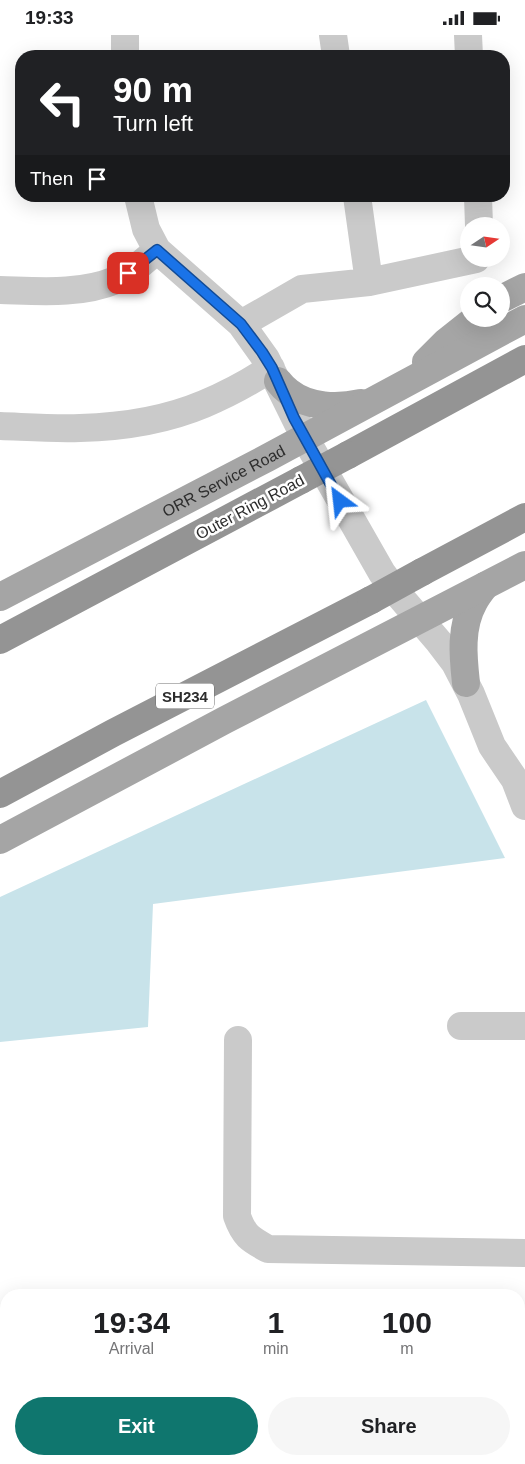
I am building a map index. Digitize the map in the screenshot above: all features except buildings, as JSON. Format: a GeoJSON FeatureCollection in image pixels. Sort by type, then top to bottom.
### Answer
{"type":"FeatureCollection","features":[{"type":"Feature","properties":{"kind":"highway","name":"Outer Ring Road"},"geometry":{"type":"LineString","coordinates":[[0,640],[525,359]]}},
{"type":"Feature","properties":{"kind":"highway","name":"SH234"},"geometry":{"type":"LineString","coordinates":[[0,794],[113,733],[371,600],[525,517]]}},
{"type":"Feature","properties":{"kind":"main road"},"geometry":{"type":"LineString","coordinates":[[510,294],[525,287]]}},
{"type":"Feature","properties":{"kind":"main road","name":"ORR Service Road"},"geometry":{"type":"LineString","coordinates":[[0,597],[305,438],[525,319]]}},
{"type":"Feature","properties":{"kind":"main road"},"geometry":{"type":"LineString","coordinates":[[408,382],[446,342],[465,327]]}},
{"type":"Feature","properties":{"kind":"main road"},"geometry":{"type":"LineString","coordinates":[[275,375],[290,393],[319,405],[353,404],[375,400]]}},
{"type":"Feature","properties":{"kind":"main road"},"geometry":{"type":"LineString","coordinates":[[0,840],[216,725],[525,565]]}},
{"type":"Feature","properties":{"kind":"main road"},"geometry":{"type":"LineString","coordinates":[[466,683],[463,641],[466,623],[473,603],[485,585]]}},
{"type":"Feature","properties":{"kind":"street"},"geometry":{"type":"LineString","coordinates":[[125,35],[125,50]]}},
{"type":"Feature","properties":{"kind":"street"},"geometry":{"type":"LineString","coordinates":[[333,35],[335,50]]}},
{"type":"Feature","properties":{"kind":"street"},"geometry":{"type":"LineString","coordinates":[[468,35],[469,50]]}},
{"type":"Feature","properties":{"kind":"street"},"geometry":{"type":"LineString","coordinates":[[139,202],[146,229],[157,250],[241,324],[262,352],[275,375],[294,418],[382,573],[419,620],[440,642],[466,683],[492,746],[515,780],[525,805]]}},
{"type":"Feature","properties":{"kind":"street"},"geometry":{"type":"LineString","coordinates":[[358,202],[369,282]]}},
{"type":"Feature","properties":{"kind":"street"},"geometry":{"type":"LineString","coordinates":[[478,202],[479,217]]}},
{"type":"Feature","properties":{"kind":"street"},"geometry":{"type":"LineString","coordinates":[[0,290],[58,291],[90,288],[118,280],[157,250]]}},
{"type":"Feature","properties":{"kind":"street"},"geometry":{"type":"LineString","coordinates":[[241,324],[302,289],[369,282],[460,262]]}},
{"type":"Feature","properties":{"kind":"street"},"geometry":{"type":"LineString","coordinates":[[0,426],[81,428],[165,417],[275,375]]}},
{"type":"Feature","properties":{"kind":"street"},"geometry":{"type":"LineString","coordinates":[[461,1026],[525,1026]]}},
{"type":"Feature","properties":{"kind":"street"},"geometry":{"type":"LineString","coordinates":[[238,1040],[237,1216],[242,1229],[251,1240],[268,1249],[525,1253]]}},
{"type":"Feature","properties":{"kind":"water"},"geometry":{"type":"Polygon","coordinates":[[[426,700],[505,858],[153,904],[148,1027],[0,1042],[0,897],[426,700]]]}},
{"type":"Feature","properties":{"kind":"route"},"geometry":{"type":"LineString","coordinates":[[128,273],[157,250],[241,324],[272,368],[294,418],[340,501]]}}]}
